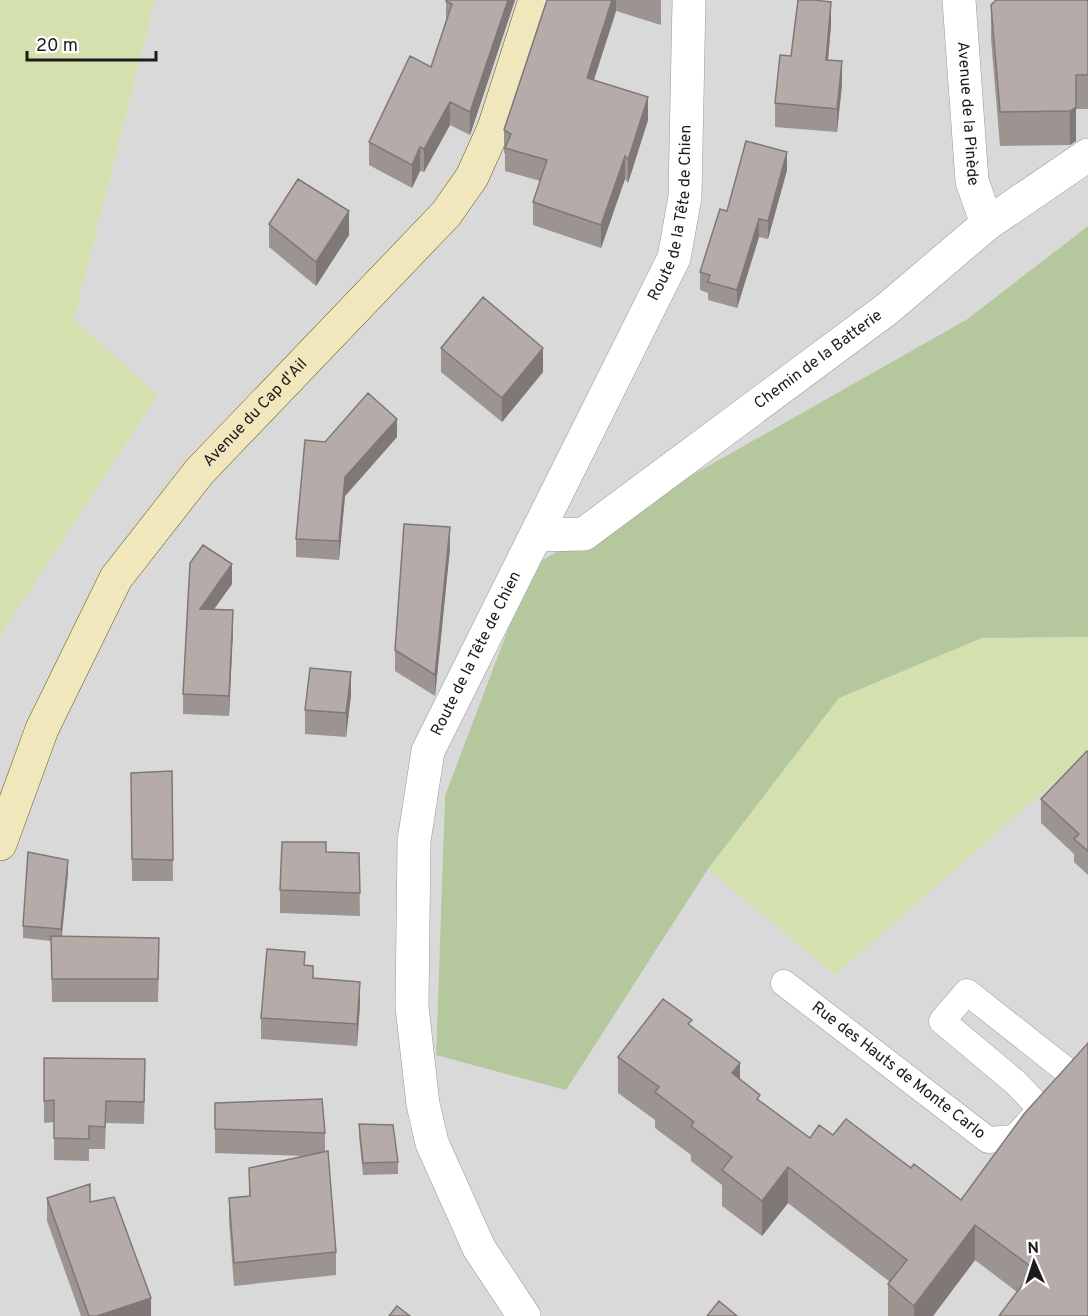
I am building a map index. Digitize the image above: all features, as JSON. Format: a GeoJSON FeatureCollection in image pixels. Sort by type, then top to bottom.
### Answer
{"type":"FeatureCollection","features":[{"type":"Feature","properties":{"kind":"street","name":"Avenue du Cap d'Ail"},"geometry":{"type":"LineString","coordinates":[[0,844],[42,729],[116,578],[199,472],[446,214],[472,177],[494,128],[535,0]]}},
{"type":"Feature","properties":{"kind":"street","name":"Route de la Tête de Chien"},"geometry":{"type":"LineString","coordinates":[[524,1316],[478,1248],[432,1143],[423,1104],[412,1007],[414,841],[428,751],[674,258],[685,197],[688,0]]}},
{"type":"Feature","properties":{"kind":"street","name":"Avenue de la Pinède"},"geometry":{"type":"LineString","coordinates":[[959,0],[972,181],[987,224]]}},
{"type":"Feature","properties":{"kind":"street","name":"Chemin de la Batterie"},"geometry":{"type":"LineString","coordinates":[[536,535],[584,534],[887,309],[987,224],[1088,155]]}},
{"type":"Feature","properties":{"kind":"lane","name":"Rue des Hauts de Monte Carlo"},"geometry":{"type":"LineString","coordinates":[[784,983],[988,1140],[1015,1138],[1041,1109],[1079,1066],[967,992],[942,1021],[1015,1082],[1041,1109]]}},
{"type":"Feature","properties":{"kind":"shaded area"},"geometry":{"type":"Polygon","coordinates":[[[155,0],[1088,0],[1088,226],[966,320],[445,796],[436,1054],[566,1089],[708,869],[835,975],[1088,752],[1088,1316],[0,1316],[0,636],[158,395],[74,320],[155,0]]]}},
{"type":"Feature","properties":{"kind":"green space"},"geometry":{"type":"Polygon","coordinates":[[[0,0],[155,0],[74,320],[158,395],[0,636],[0,0]]]}},
{"type":"Feature","properties":{"kind":"green space"},"geometry":{"type":"Polygon","coordinates":[[[1088,226],[1088,637],[982,638],[839,698],[708,869],[566,1090],[436,1055],[445,796],[532,566],[966,320],[1088,226]]]}},
{"type":"Feature","properties":{"kind":"green space"},"geometry":{"type":"Polygon","coordinates":[[[1088,637],[1088,752],[835,975],[708,869],[839,698],[982,638],[1088,637]]]}},
{"type":"Feature","properties":{"kind":"building"},"geometry":{"type":"Polygon","coordinates":[[[447,0],[508,0],[470,112],[450,102],[424,149],[420,147],[412,165],[369,142],[410,56],[431,67],[452,4],[447,0]]]}},
{"type":"Feature","properties":{"kind":"building"},"geometry":{"type":"Polygon","coordinates":[[[547,0],[612,0],[587,78],[648,97],[628,160],[625,156],[601,225],[533,202],[547,160],[505,148],[511,134],[504,130],[547,0]]]}},
{"type":"Feature","properties":{"kind":"building"},"geometry":{"type":"Polygon","coordinates":[[[798,0],[831,2],[826,60],[842,61],[837,109],[775,103],[780,55],[791,56],[798,0]]]}},
{"type":"Feature","properties":{"kind":"building"},"geometry":{"type":"Polygon","coordinates":[[[996,0],[1088,0],[1088,75],[1076,75],[1076,107],[1070,111],[1000,112],[991,5],[996,0]]]}},
{"type":"Feature","properties":{"kind":"building"},"geometry":{"type":"Polygon","coordinates":[[[746,141],[787,152],[768,221],[759,219],[737,290],[708,282],[710,275],[700,272],[720,209],[727,211],[746,141]]]}},
{"type":"Feature","properties":{"kind":"building"},"geometry":{"type":"Polygon","coordinates":[[[298,179],[349,211],[316,262],[269,224],[298,179]]]}},
{"type":"Feature","properties":{"kind":"building"},"geometry":{"type":"Polygon","coordinates":[[[483,297],[543,348],[502,398],[441,348],[483,297]]]}},
{"type":"Feature","properties":{"kind":"building"},"geometry":{"type":"Polygon","coordinates":[[[368,393],[397,419],[345,477],[339,541],[296,539],[305,440],[325,442],[368,393]]]}},
{"type":"Feature","properties":{"kind":"building"},"geometry":{"type":"Polygon","coordinates":[[[404,524],[450,527],[435,675],[395,650],[404,524]]]}},
{"type":"Feature","properties":{"kind":"building"},"geometry":{"type":"Polygon","coordinates":[[[203,545],[232,564],[200,609],[233,610],[229,696],[183,694],[190,563],[203,545]]]}},
{"type":"Feature","properties":{"kind":"building"},"geometry":{"type":"Polygon","coordinates":[[[310,668],[351,672],[346,713],[305,710],[310,668]]]}},
{"type":"Feature","properties":{"kind":"building"},"geometry":{"type":"Polygon","coordinates":[[[1087,751],[1088,851],[1074,839],[1079,834],[1041,799],[1087,751]]]}},
{"type":"Feature","properties":{"kind":"building"},"geometry":{"type":"Polygon","coordinates":[[[172,771],[173,860],[132,859],[131,773],[172,771]]]}},
{"type":"Feature","properties":{"kind":"building"},"geometry":{"type":"Polygon","coordinates":[[[282,842],[326,842],[326,852],[359,853],[360,893],[280,890],[282,842]]]}},
{"type":"Feature","properties":{"kind":"building"},"geometry":{"type":"Polygon","coordinates":[[[28,852],[68,860],[61,929],[23,926],[28,852]]]}},
{"type":"Feature","properties":{"kind":"building"},"geometry":{"type":"Polygon","coordinates":[[[51,936],[159,938],[158,979],[52,979],[51,936]]]}},
{"type":"Feature","properties":{"kind":"building"},"geometry":{"type":"Polygon","coordinates":[[[267,949],[305,952],[304,965],[313,966],[313,978],[360,982],[357,1024],[261,1018],[267,949]]]}},
{"type":"Feature","properties":{"kind":"building"},"geometry":{"type":"Polygon","coordinates":[[[663,999],[692,1020],[688,1024],[740,1063],[732,1073],[760,1095],[757,1099],[810,1138],[819,1125],[833,1135],[846,1119],[911,1168],[914,1164],[961,1200],[1024,1114],[1088,1043],[1088,1316],[999,1316],[1034,1269],[975,1225],[914,1306],[888,1284],[907,1260],[788,1167],[762,1201],[722,1170],[732,1157],[691,1126],[694,1122],[655,1092],[659,1087],[618,1057],[663,999]]]}},
{"type":"Feature","properties":{"kind":"building"},"geometry":{"type":"Polygon","coordinates":[[[44,1058],[145,1059],[144,1102],[106,1101],[105,1127],[89,1126],[89,1139],[54,1138],[54,1100],[44,1101],[44,1058]]]}},
{"type":"Feature","properties":{"kind":"building"},"geometry":{"type":"Polygon","coordinates":[[[322,1099],[325,1133],[215,1129],[215,1103],[322,1099]]]}},
{"type":"Feature","properties":{"kind":"building"},"geometry":{"type":"Polygon","coordinates":[[[359,1124],[393,1125],[398,1162],[363,1163],[359,1124]]]}},
{"type":"Feature","properties":{"kind":"building"},"geometry":{"type":"Polygon","coordinates":[[[328,1151],[336,1252],[234,1263],[229,1198],[250,1196],[249,1168],[328,1151]]]}},
{"type":"Feature","properties":{"kind":"building"},"geometry":{"type":"Polygon","coordinates":[[[90,1184],[90,1202],[114,1197],[151,1298],[97,1316],[89,1316],[47,1198],[90,1184]]]}},
{"type":"Feature","properties":{"kind":"building"},"geometry":{"type":"Polygon","coordinates":[[[719,1301],[737,1316],[707,1316],[719,1301]]]}},
{"type":"Feature","properties":{"kind":"building"},"geometry":{"type":"Polygon","coordinates":[[[397,1306],[410,1316],[389,1316],[397,1306]]]}}]}
